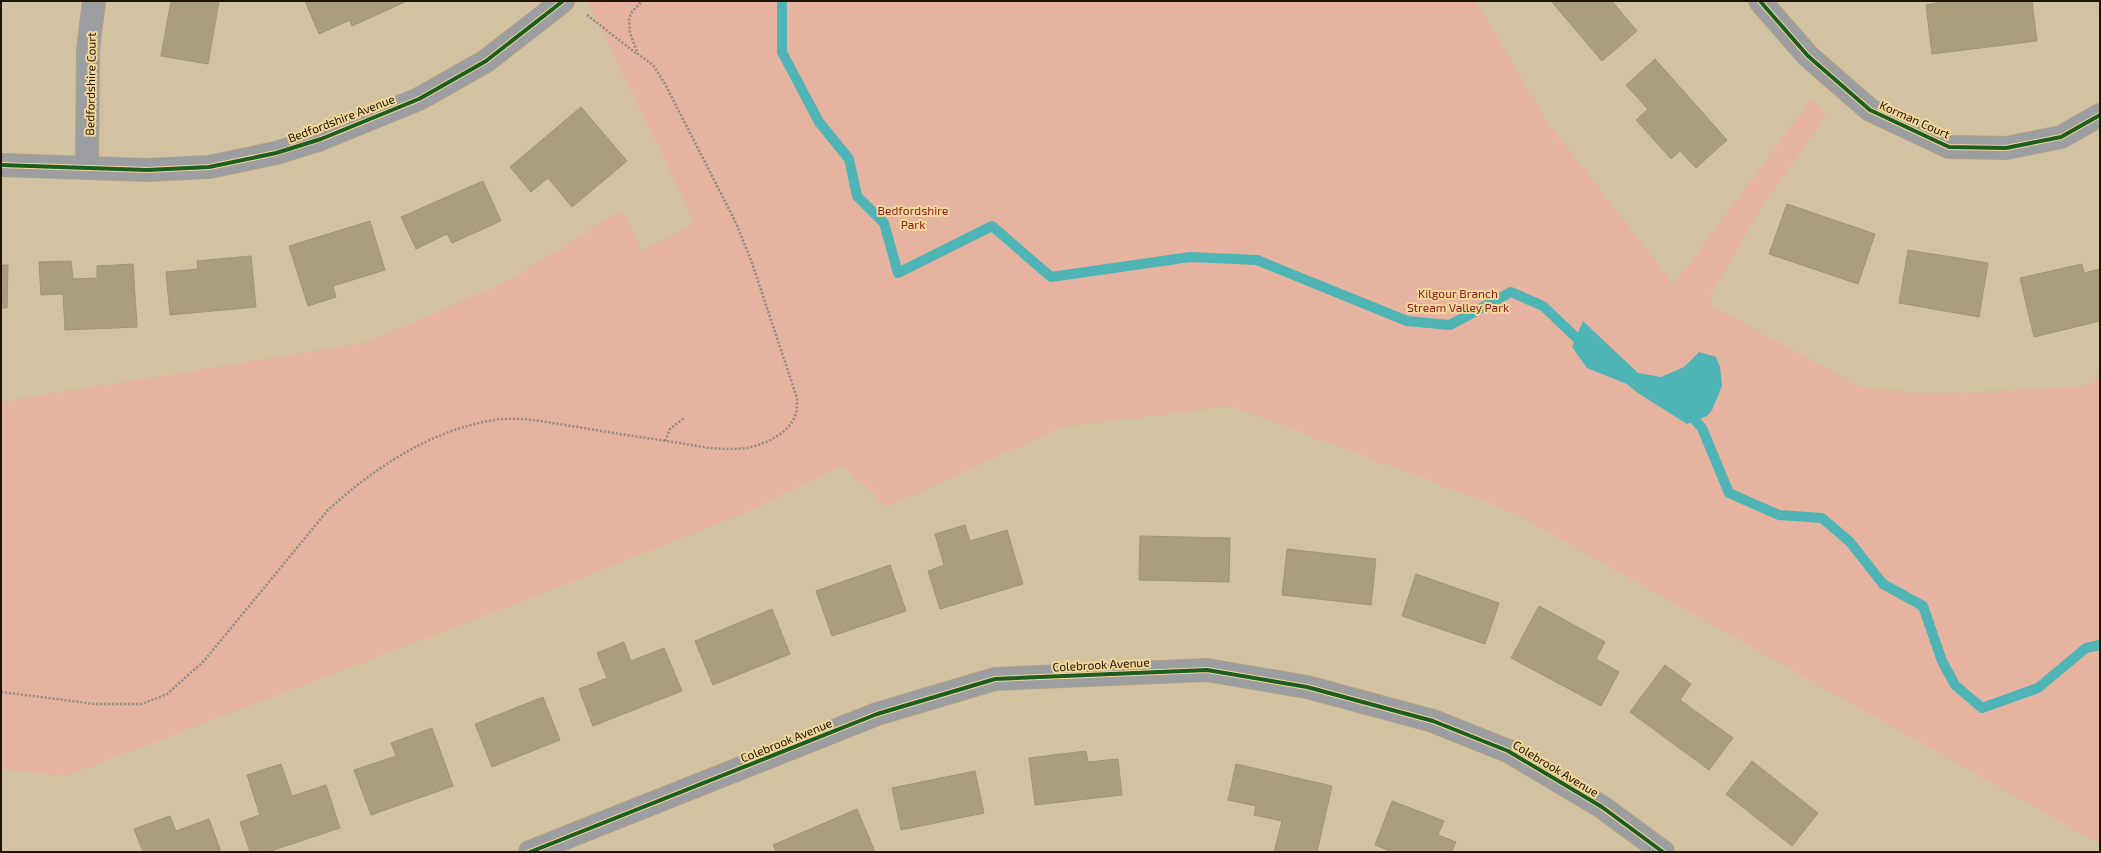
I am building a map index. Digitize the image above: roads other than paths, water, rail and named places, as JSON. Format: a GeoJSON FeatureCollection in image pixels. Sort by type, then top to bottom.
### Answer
{"type":"FeatureCollection","features":[{"type":"Feature","properties":{"kind":"street","name":"Bedfordshire Court"},"geometry":{"type":"LineString","coordinates":[[88,167],[88,50],[94,1]]}},
{"type":"Feature","properties":{"kind":"street","name":"Korman Court"},"geometry":{"type":"LineString","coordinates":[[1760,1],[1808,56],[1870,110],[1949,146],[2006,148],[2047,140],[2061,137],[2100,115]]}},
{"type":"Feature","properties":{"kind":"street","name":"Bedfordshire Avenue"},"geometry":{"type":"LineString","coordinates":[[1,165],[147,170],[209,167],[276,153],[321,139],[419,99],[486,61],[572,6]]}},
{"type":"Feature","properties":{"kind":"street","name":"Colebrook Avenue"},"geometry":{"type":"LineString","coordinates":[[530,852],[877,714],[995,679],[1207,670],[1307,687],[1440,723],[1508,751],[1602,807],[1663,852]]}},
{"type":"Feature","properties":{"kind":"water"},"geometry":{"type":"Polygon","coordinates":[[[1583,321],[1638,373],[1661,377],[1684,367],[1699,352],[1716,357],[1720,367],[1722,386],[1712,410],[1707,416],[1687,424],[1638,393],[1627,384],[1587,368],[1572,347],[1583,321]]]}},
{"type":"Feature","properties":{"kind":"waterway"},"geometry":{"type":"LineString","coordinates":[[782,1],[782,52],[819,122],[849,159],[857,196],[884,223],[898,273],[992,226],[1051,277],[1190,257],[1257,260],[1407,321],[1450,325],[1511,292],[1543,306],[1586,347]]}},
{"type":"Feature","properties":{"kind":"waterway"},"geometry":{"type":"LineString","coordinates":[[1686,410],[1702,428],[1729,493],[1779,515],[1822,518],[1850,542],[1883,584],[1923,606],[1942,661],[1955,685],[1982,708],[2038,688],[2086,648],[2100,645]]}},
{"type":"Feature","properties":{"kind":"park label","name":"Bedfordshire Park"},"geometry":{"type":"Point","coordinates":[913,217]}},
{"type":"Feature","properties":{"kind":"park label","name":"Kilgour Branch Stream Valley Park"},"geometry":{"type":"Point","coordinates":[1458,300]}}]}
